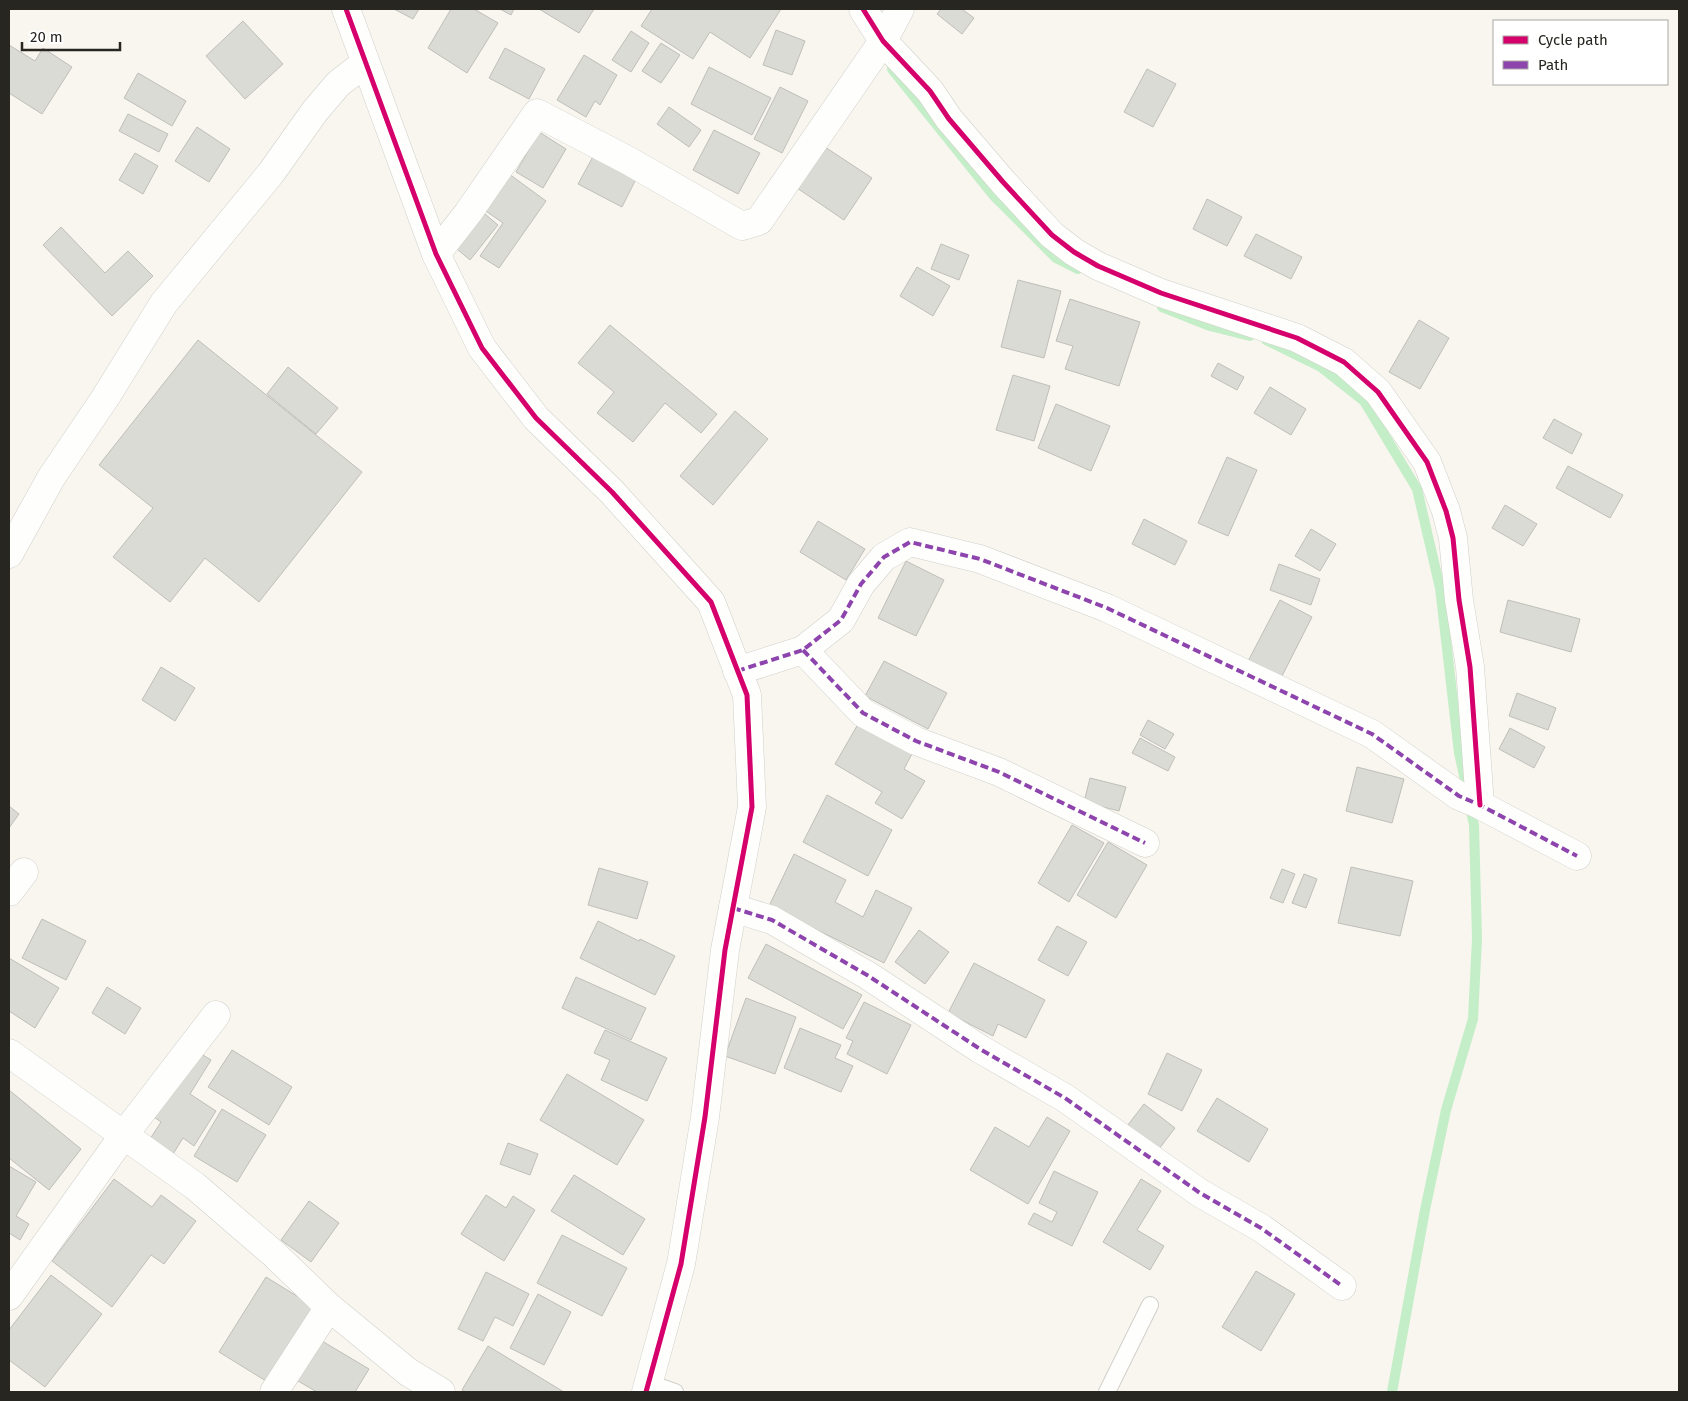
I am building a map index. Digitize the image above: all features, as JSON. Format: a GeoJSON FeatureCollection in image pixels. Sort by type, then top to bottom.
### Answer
{"type":"FeatureCollection","features":[{"type":"Feature","properties":{"kind":"street"},"geometry":{"type":"LineString","coordinates":[[346,9],[436,254],[482,348],[536,418],[612,492],[711,602],[747,694],[752,807],[725,950],[706,1117],[681,1264],[648,1388]]}},
{"type":"Feature","properties":{"kind":"street"},"geometry":{"type":"LineString","coordinates":[[863,9],[883,41],[930,91],[949,119],[1003,182],[1052,235],[1074,252],[1098,266],[1161,293],[1297,338],[1344,362],[1378,392],[1426,462],[1453,538],[1459,600],[1470,667],[1470,801]]}},
{"type":"Feature","properties":{"kind":"street"},"geometry":{"type":"LineString","coordinates":[[436,254],[468,213],[537,113],[629,161],[742,226],[759,221],[883,41],[900,9]]}},
{"type":"Feature","properties":{"kind":"street"},"geometry":{"type":"LineString","coordinates":[[9,554],[50,478],[105,398],[164,303],[271,173],[315,111],[338,84],[365,63]]}},
{"type":"Feature","properties":{"kind":"street"},"geometry":{"type":"LineString","coordinates":[[737,672],[803,650],[841,620],[861,584],[884,557],[910,542],[980,559],[1115,612],[1372,734],[1470,801],[1577,856]]}},
{"type":"Feature","properties":{"kind":"street"},"geometry":{"type":"LineString","coordinates":[[803,650],[863,713],[916,741],[999,772],[1145,843]]}},
{"type":"Feature","properties":{"kind":"street"},"geometry":{"type":"LineString","coordinates":[[733,908],[772,920],[867,975],[980,1049],[1065,1098],[1200,1193],[1261,1228],[1342,1286]]}},
{"type":"Feature","properties":{"kind":"street"},"geometry":{"type":"LineString","coordinates":[[9,1296],[123,1136],[216,1015]]}},
{"type":"Feature","properties":{"kind":"street"},"geometry":{"type":"LineString","coordinates":[[9,1053],[195,1186],[274,1254],[329,1307],[408,1372],[440,1392]]}},
{"type":"Feature","properties":{"kind":"street"},"geometry":{"type":"LineString","coordinates":[[274,1392],[329,1307]]}},
{"type":"Feature","properties":{"kind":"lane"},"geometry":{"type":"LineString","coordinates":[[1107,1392],[1150,1305]]}},
{"type":"Feature","properties":{"kind":"lane"},"geometry":{"type":"LineString","coordinates":[[648,1388],[675,1392]]}},
{"type":"Feature","properties":{"kind":"building"},"geometry":{"type":"Polygon","coordinates":[[[394,9],[419,9],[413,19],[394,9]]]}},
{"type":"Feature","properties":{"kind":"building"},"geometry":{"type":"Polygon","coordinates":[[[451,9],[474,9],[498,23],[467,73],[428,48],[451,9]]]}},
{"type":"Feature","properties":{"kind":"building"},"geometry":{"type":"Polygon","coordinates":[[[500,9],[514,9],[511,15],[500,9]]]}},
{"type":"Feature","properties":{"kind":"building"},"geometry":{"type":"Polygon","coordinates":[[[539,9],[594,9],[579,33],[539,9]]]}},
{"type":"Feature","properties":{"kind":"building"},"geometry":{"type":"Polygon","coordinates":[[[652,9],[781,9],[750,58],[710,32],[693,59],[641,26],[652,9]]]}},
{"type":"Feature","properties":{"kind":"building"},"geometry":{"type":"Polygon","coordinates":[[[941,9],[962,9],[974,18],[962,34],[937,14],[941,9]]]}},
{"type":"Feature","properties":{"kind":"building"},"geometry":{"type":"Polygon","coordinates":[[[243,21],[283,64],[245,99],[206,56],[243,21]]]}},
{"type":"Feature","properties":{"kind":"building"},"geometry":{"type":"Polygon","coordinates":[[[776,30],[805,41],[792,75],[763,65],[776,30]]]}},
{"type":"Feature","properties":{"kind":"building"},"geometry":{"type":"Polygon","coordinates":[[[631,31],[649,43],[631,72],[612,60],[631,31]]]}},
{"type":"Feature","properties":{"kind":"building"},"geometry":{"type":"Polygon","coordinates":[[[661,43],[680,55],[661,83],[642,71],[661,43]]]}},
{"type":"Feature","properties":{"kind":"building"},"geometry":{"type":"Polygon","coordinates":[[[9,45],[35,61],[43,48],[72,67],[42,114],[9,93],[9,45]]]}},
{"type":"Feature","properties":{"kind":"building"},"geometry":{"type":"Polygon","coordinates":[[[505,48],[545,69],[529,99],[489,78],[505,48]]]}},
{"type":"Feature","properties":{"kind":"building"},"geometry":{"type":"Polygon","coordinates":[[[584,55],[617,75],[600,105],[595,101],[586,117],[557,100],[584,55]]]}},
{"type":"Feature","properties":{"kind":"building"},"geometry":{"type":"Polygon","coordinates":[[[709,67],[771,98],[752,135],[691,104],[709,67]]]}},
{"type":"Feature","properties":{"kind":"building"},"geometry":{"type":"Polygon","coordinates":[[[1147,69],[1176,84],[1153,127],[1124,112],[1147,69]]]}},
{"type":"Feature","properties":{"kind":"building"},"geometry":{"type":"Polygon","coordinates":[[[138,73],[186,101],[172,126],[124,98],[138,73]]]}},
{"type":"Feature","properties":{"kind":"building"},"geometry":{"type":"Polygon","coordinates":[[[780,87],[808,101],[782,153],[754,139],[780,87]]]}},
{"type":"Feature","properties":{"kind":"building"},"geometry":{"type":"Polygon","coordinates":[[[669,107],[701,130],[689,147],[657,124],[669,107]]]}},
{"type":"Feature","properties":{"kind":"building"},"geometry":{"type":"Polygon","coordinates":[[[128,114],[168,134],[159,152],[119,131],[128,114]]]}},
{"type":"Feature","properties":{"kind":"building"},"geometry":{"type":"Polygon","coordinates":[[[197,127],[230,149],[209,182],[175,161],[197,127]]]}},
{"type":"Feature","properties":{"kind":"building"},"geometry":{"type":"Polygon","coordinates":[[[714,130],[760,153],[738,194],[693,170],[714,130]]]}},
{"type":"Feature","properties":{"kind":"building"},"geometry":{"type":"Polygon","coordinates":[[[539,132],[566,149],[543,188],[516,172],[539,132]]]}},
{"type":"Feature","properties":{"kind":"building"},"geometry":{"type":"Polygon","coordinates":[[[825,147],[872,178],[844,220],[797,188],[825,147]]]}},
{"type":"Feature","properties":{"kind":"building"},"geometry":{"type":"Polygon","coordinates":[[[135,153],[158,166],[143,194],[119,180],[135,153]]]}},
{"type":"Feature","properties":{"kind":"building"},"geometry":{"type":"Polygon","coordinates":[[[595,153],[638,175],[622,207],[578,184],[595,153]]]}},
{"type":"Feature","properties":{"kind":"building"},"geometry":{"type":"Polygon","coordinates":[[[505,171],[546,201],[499,268],[480,256],[503,223],[480,207],[505,171]]]}},
{"type":"Feature","properties":{"kind":"building"},"geometry":{"type":"Polygon","coordinates":[[[1207,199],[1242,217],[1227,246],[1193,229],[1207,199]]]}},
{"type":"Feature","properties":{"kind":"building"},"geometry":{"type":"Polygon","coordinates":[[[479,209],[498,225],[470,260],[451,244],[479,209]]]}},
{"type":"Feature","properties":{"kind":"building"},"geometry":{"type":"Polygon","coordinates":[[[61,227],[105,273],[128,251],[153,276],[112,316],[43,245],[61,227]]]}},
{"type":"Feature","properties":{"kind":"building"},"geometry":{"type":"Polygon","coordinates":[[[1256,234],[1302,257],[1291,279],[1244,256],[1256,234]]]}},
{"type":"Feature","properties":{"kind":"building"},"geometry":{"type":"Polygon","coordinates":[[[941,244],[969,255],[959,280],[931,269],[941,244]]]}},
{"type":"Feature","properties":{"kind":"building"},"geometry":{"type":"Polygon","coordinates":[[[917,267],[950,286],[933,316],[900,296],[917,267]]]}},
{"type":"Feature","properties":{"kind":"building"},"geometry":{"type":"Polygon","coordinates":[[[1018,280],[1061,291],[1044,358],[1001,347],[1018,280]]]}},
{"type":"Feature","properties":{"kind":"building"},"geometry":{"type":"Polygon","coordinates":[[[1070,299],[1140,322],[1119,386],[1065,369],[1073,346],[1056,341],[1070,299]]]}},
{"type":"Feature","properties":{"kind":"building"},"geometry":{"type":"Polygon","coordinates":[[[1419,320],[1449,338],[1420,389],[1389,372],[1419,320]]]}},
{"type":"Feature","properties":{"kind":"building"},"geometry":{"type":"Polygon","coordinates":[[[610,325],[717,414],[701,433],[665,403],[633,442],[597,413],[614,392],[578,363],[610,325]]]}},
{"type":"Feature","properties":{"kind":"building"},"geometry":{"type":"Polygon","coordinates":[[[198,340],[362,472],[259,602],[205,558],[170,602],[113,557],[153,508],[99,465],[198,340]]]}},
{"type":"Feature","properties":{"kind":"building"},"geometry":{"type":"Polygon","coordinates":[[[1218,363],[1244,377],[1237,390],[1211,376],[1218,363]]]}},
{"type":"Feature","properties":{"kind":"building"},"geometry":{"type":"Polygon","coordinates":[[[288,367],[338,408],[316,434],[267,394],[288,367]]]}},
{"type":"Feature","properties":{"kind":"building"},"geometry":{"type":"Polygon","coordinates":[[[1013,375],[1050,386],[1034,441],[996,430],[1013,375]]]}},
{"type":"Feature","properties":{"kind":"building"},"geometry":{"type":"Polygon","coordinates":[[[1270,387],[1306,409],[1291,435],[1254,413],[1270,387]]]}},
{"type":"Feature","properties":{"kind":"building"},"geometry":{"type":"Polygon","coordinates":[[[1056,404],[1110,426],[1091,471],[1038,448],[1056,404]]]}},
{"type":"Feature","properties":{"kind":"building"},"geometry":{"type":"Polygon","coordinates":[[[735,411],[768,439],[713,505],[680,476],[735,411]]]}},
{"type":"Feature","properties":{"kind":"building"},"geometry":{"type":"Polygon","coordinates":[[[1554,419],[1582,434],[1572,454],[1543,438],[1554,419]]]}},
{"type":"Feature","properties":{"kind":"building"},"geometry":{"type":"Polygon","coordinates":[[[1227,457],[1257,470],[1228,536],[1198,523],[1227,457]]]}},
{"type":"Feature","properties":{"kind":"building"},"geometry":{"type":"Polygon","coordinates":[[[1568,466],[1623,495],[1610,518],[1556,488],[1568,466]]]}},
{"type":"Feature","properties":{"kind":"building"},"geometry":{"type":"Polygon","coordinates":[[[1505,505],[1537,524],[1523,546],[1492,528],[1505,505]]]}},
{"type":"Feature","properties":{"kind":"building"},"geometry":{"type":"Polygon","coordinates":[[[1144,519],[1187,541],[1175,565],[1132,544],[1144,519]]]}},
{"type":"Feature","properties":{"kind":"building"},"geometry":{"type":"Polygon","coordinates":[[[818,521],[865,549],[846,580],[800,552],[818,521]]]}},
{"type":"Feature","properties":{"kind":"building"},"geometry":{"type":"Polygon","coordinates":[[[1311,529],[1336,544],[1320,571],[1295,556],[1311,529]]]}},
{"type":"Feature","properties":{"kind":"building"},"geometry":{"type":"Polygon","coordinates":[[[906,561],[944,580],[916,636],[878,618],[906,561]]]}},
{"type":"Feature","properties":{"kind":"building"},"geometry":{"type":"Polygon","coordinates":[[[1279,564],[1320,579],[1311,605],[1270,590],[1279,564]]]}},
{"type":"Feature","properties":{"kind":"building"},"geometry":{"type":"Polygon","coordinates":[[[1280,600],[1312,617],[1279,682],[1246,665],[1280,600]]]}},
{"type":"Feature","properties":{"kind":"building"},"geometry":{"type":"Polygon","coordinates":[[[1508,600],[1580,619],[1571,652],[1500,632],[1508,600]]]}},
{"type":"Feature","properties":{"kind":"building"},"geometry":{"type":"Polygon","coordinates":[[[884,661],[947,693],[928,729],[865,696],[884,661]]]}},
{"type":"Feature","properties":{"kind":"building"},"geometry":{"type":"Polygon","coordinates":[[[161,667],[195,688],[175,721],[142,700],[161,667]]]}},
{"type":"Feature","properties":{"kind":"building"},"geometry":{"type":"Polygon","coordinates":[[[1517,693],[1556,708],[1548,730],[1509,716],[1517,693]]]}},
{"type":"Feature","properties":{"kind":"building"},"geometry":{"type":"Polygon","coordinates":[[[861,719],[914,750],[904,769],[925,781],[902,819],[875,803],[882,792],[835,764],[861,719]]]}},
{"type":"Feature","properties":{"kind":"building"},"geometry":{"type":"Polygon","coordinates":[[[1148,720],[1174,734],[1165,749],[1140,735],[1148,720]]]}},
{"type":"Feature","properties":{"kind":"building"},"geometry":{"type":"Polygon","coordinates":[[[1510,728],[1545,747],[1534,768],[1499,749],[1510,728]]]}},
{"type":"Feature","properties":{"kind":"building"},"geometry":{"type":"Polygon","coordinates":[[[1140,738],[1175,757],[1168,771],[1132,753],[1140,738]]]}},
{"type":"Feature","properties":{"kind":"building"},"geometry":{"type":"Polygon","coordinates":[[[1357,767],[1404,779],[1392,823],[1346,811],[1357,767]]]}},
{"type":"Feature","properties":{"kind":"building"},"geometry":{"type":"Polygon","coordinates":[[[1090,778],[1126,787],[1119,811],[1084,802],[1090,778]]]}},
{"type":"Feature","properties":{"kind":"building"},"geometry":{"type":"Polygon","coordinates":[[[827,795],[892,830],[868,876],[803,842],[827,795]]]}},
{"type":"Feature","properties":{"kind":"building"},"geometry":{"type":"Polygon","coordinates":[[[9,806],[19,814],[9,828],[9,806]]]}},
{"type":"Feature","properties":{"kind":"building"},"geometry":{"type":"Polygon","coordinates":[[[1072,825],[1104,843],[1069,902],[1038,883],[1072,825]]]}},
{"type":"Feature","properties":{"kind":"building"},"geometry":{"type":"Polygon","coordinates":[[[1108,842],[1147,865],[1116,918],[1077,895],[1108,842]]]}},
{"type":"Feature","properties":{"kind":"building"},"geometry":{"type":"Polygon","coordinates":[[[794,854],[846,880],[835,902],[863,917],[876,890],[912,908],[884,963],[769,906],[794,854]]]}},
{"type":"Feature","properties":{"kind":"building"},"geometry":{"type":"Polygon","coordinates":[[[1351,867],[1413,881],[1400,936],[1338,923],[1351,867]]]}},
{"type":"Feature","properties":{"kind":"building"},"geometry":{"type":"Polygon","coordinates":[[[599,868],[648,882],[637,919],[588,905],[599,868]]]}},
{"type":"Feature","properties":{"kind":"building"},"geometry":{"type":"Polygon","coordinates":[[[1282,869],[1295,874],[1283,903],[1270,898],[1282,869]]]}},
{"type":"Feature","properties":{"kind":"building"},"geometry":{"type":"Polygon","coordinates":[[[1304,874],[1317,879],[1306,908],[1292,903],[1304,874]]]}},
{"type":"Feature","properties":{"kind":"building"},"geometry":{"type":"Polygon","coordinates":[[[42,919],[86,941],[66,980],[22,958],[42,919]]]}},
{"type":"Feature","properties":{"kind":"building"},"geometry":{"type":"Polygon","coordinates":[[[598,921],[675,956],[655,995],[580,958],[598,921]]]}},
{"type":"Feature","properties":{"kind":"building"},"geometry":{"type":"Polygon","coordinates":[[[1057,926],[1087,942],[1068,976],[1038,960],[1057,926]]]}},
{"type":"Feature","properties":{"kind":"building"},"geometry":{"type":"Polygon","coordinates":[[[919,930],[949,952],[925,984],[895,962],[919,930]]]}},
{"type":"Feature","properties":{"kind":"building"},"geometry":{"type":"Polygon","coordinates":[[[766,944],[862,995],[843,1029],[748,978],[766,944]]]}},
{"type":"Feature","properties":{"kind":"building"},"geometry":{"type":"Polygon","coordinates":[[[9,958],[59,988],[35,1028],[9,1011],[9,958]]]}},
{"type":"Feature","properties":{"kind":"building"},"geometry":{"type":"Polygon","coordinates":[[[974,963],[1045,1000],[1026,1038],[998,1024],[993,1036],[948,1013],[974,963]]]}},
{"type":"Feature","properties":{"kind":"building"},"geometry":{"type":"Polygon","coordinates":[[[576,977],[646,1008],[631,1040],[562,1008],[576,977]]]}},
{"type":"Feature","properties":{"kind":"building"},"geometry":{"type":"Polygon","coordinates":[[[107,987],[141,1008],[125,1034],[92,1013],[107,987]]]}},
{"type":"Feature","properties":{"kind":"building"},"geometry":{"type":"Polygon","coordinates":[[[746,998],[796,1017],[775,1074],[725,1056],[746,998]]]}},
{"type":"Feature","properties":{"kind":"building"},"geometry":{"type":"Polygon","coordinates":[[[864,1002],[911,1025],[887,1074],[847,1054],[853,1041],[846,1038],[864,1002]]]}},
{"type":"Feature","properties":{"kind":"building"},"geometry":{"type":"Polygon","coordinates":[[[800,1028],[841,1045],[835,1058],[853,1066],[841,1092],[784,1068],[800,1028]]]}},
{"type":"Feature","properties":{"kind":"building"},"geometry":{"type":"Polygon","coordinates":[[[605,1030],[667,1058],[647,1101],[601,1080],[610,1060],[594,1053],[605,1030]]]}},
{"type":"Feature","properties":{"kind":"building"},"geometry":{"type":"Polygon","coordinates":[[[195,1050],[211,1060],[190,1094],[216,1111],[194,1146],[183,1138],[173,1154],[150,1139],[161,1122],[154,1117],[195,1050]]]}},
{"type":"Feature","properties":{"kind":"building"},"geometry":{"type":"Polygon","coordinates":[[[232,1050],[292,1087],[269,1125],[208,1087],[232,1050]]]}},
{"type":"Feature","properties":{"kind":"building"},"geometry":{"type":"Polygon","coordinates":[[[1167,1053],[1202,1070],[1182,1111],[1148,1094],[1167,1053]]]}},
{"type":"Feature","properties":{"kind":"building"},"geometry":{"type":"Polygon","coordinates":[[[567,1074],[644,1120],[617,1165],[540,1120],[567,1074]]]}},
{"type":"Feature","properties":{"kind":"building"},"geometry":{"type":"Polygon","coordinates":[[[9,1090],[81,1149],[49,1190],[9,1158],[9,1090]]]}},
{"type":"Feature","properties":{"kind":"building"},"geometry":{"type":"Polygon","coordinates":[[[1217,1098],[1268,1129],[1249,1162],[1197,1131],[1217,1098]]]}},
{"type":"Feature","properties":{"kind":"building"},"geometry":{"type":"Polygon","coordinates":[[[1144,1104],[1175,1128],[1152,1158],[1121,1134],[1144,1104]]]}},
{"type":"Feature","properties":{"kind":"building"},"geometry":{"type":"Polygon","coordinates":[[[222,1109],[266,1135],[237,1182],[194,1156],[222,1109]]]}},
{"type":"Feature","properties":{"kind":"building"},"geometry":{"type":"Polygon","coordinates":[[[1047,1117],[1070,1131],[1028,1204],[970,1170],[995,1127],[1029,1147],[1047,1117]]]}},
{"type":"Feature","properties":{"kind":"building"},"geometry":{"type":"Polygon","coordinates":[[[508,1143],[538,1154],[530,1175],[500,1164],[508,1143]]]}},
{"type":"Feature","properties":{"kind":"building"},"geometry":{"type":"Polygon","coordinates":[[[9,1166],[36,1182],[16,1216],[29,1224],[20,1240],[9,1233],[9,1166]]]}},
{"type":"Feature","properties":{"kind":"building"},"geometry":{"type":"Polygon","coordinates":[[[1054,1171],[1098,1192],[1072,1246],[1028,1224],[1034,1213],[1052,1222],[1057,1212],[1039,1203],[1054,1171]]]}},
{"type":"Feature","properties":{"kind":"building"},"geometry":{"type":"Polygon","coordinates":[[[574,1175],[645,1219],[623,1255],[551,1211],[574,1175]]]}},
{"type":"Feature","properties":{"kind":"building"},"geometry":{"type":"Polygon","coordinates":[[[114,1179],[152,1207],[161,1195],[196,1221],[164,1264],[151,1255],[112,1307],[52,1261],[114,1179]]]}},
{"type":"Feature","properties":{"kind":"building"},"geometry":{"type":"Polygon","coordinates":[[[1141,1179],[1161,1191],[1137,1230],[1164,1246],[1150,1270],[1103,1242],[1141,1179]]]}},
{"type":"Feature","properties":{"kind":"building"},"geometry":{"type":"Polygon","coordinates":[[[486,1195],[506,1208],[513,1196],[535,1210],[504,1261],[461,1234],[486,1195]]]}},
{"type":"Feature","properties":{"kind":"building"},"geometry":{"type":"Polygon","coordinates":[[[309,1201],[339,1223],[311,1262],[281,1240],[309,1201]]]}},
{"type":"Feature","properties":{"kind":"building"},"geometry":{"type":"Polygon","coordinates":[[[562,1235],[627,1268],[602,1316],[537,1283],[562,1235]]]}},
{"type":"Feature","properties":{"kind":"building"},"geometry":{"type":"Polygon","coordinates":[[[1256,1271],[1295,1294],[1261,1351],[1222,1327],[1256,1271]]]}},
{"type":"Feature","properties":{"kind":"building"},"geometry":{"type":"Polygon","coordinates":[[[486,1272],[529,1294],[513,1326],[495,1317],[483,1341],[458,1329],[486,1272]]]}},
{"type":"Feature","properties":{"kind":"building"},"geometry":{"type":"Polygon","coordinates":[[[51,1275],[102,1314],[45,1387],[9,1360],[9,1330],[51,1275]]]}},
{"type":"Feature","properties":{"kind":"building"},"geometry":{"type":"Polygon","coordinates":[[[266,1277],[313,1306],[266,1381],[219,1352],[266,1277]]]}},
{"type":"Feature","properties":{"kind":"building"},"geometry":{"type":"Polygon","coordinates":[[[538,1294],[571,1312],[544,1365],[510,1348],[538,1294]]]}},
{"type":"Feature","properties":{"kind":"building"},"geometry":{"type":"Polygon","coordinates":[[[317,1338],[369,1369],[355,1392],[317,1392],[293,1378],[317,1338]]]}},
{"type":"Feature","properties":{"kind":"building"},"geometry":{"type":"Polygon","coordinates":[[[488,1346],[564,1392],[466,1392],[462,1390],[488,1346]]]}},
{"type":"Feature","properties":{"kind":"waterway"},"geometry":{"type":"LineString","coordinates":[[892,69],[994,196],[1056,258],[1078,269]]}},
{"type":"Feature","properties":{"kind":"waterway"},"geometry":{"type":"LineString","coordinates":[[1162,307],[1210,326],[1250,336]]}},
{"type":"Feature","properties":{"kind":"waterway"},"geometry":{"type":"LineString","coordinates":[[1266,340],[1321,367],[1364,401],[1417,489],[1440,588],[1459,753],[1467,789]]}},
{"type":"Feature","properties":{"kind":"waterway"},"geometry":{"type":"LineString","coordinates":[[1392,1392],[1425,1210],[1446,1110],[1473,1019],[1477,939],[1474,825],[1469,803]]}},
{"type":"Feature","properties":{"kind":"marked path"},"geometry":{"type":"LineString","coordinates":[[737,671],[803,650],[841,620],[861,584],[884,557],[910,542],[980,559],[1107,608],[1372,734],[1459,796],[1577,856]]}},
{"type":"Feature","properties":{"kind":"marked path"},"geometry":{"type":"LineString","coordinates":[[803,650],[863,713],[916,741],[999,772],[1145,843]]}},
{"type":"Feature","properties":{"kind":"marked path"},"geometry":{"type":"LineString","coordinates":[[733,908],[772,920],[867,975],[980,1049],[1065,1098],[1200,1193],[1261,1228],[1342,1286]]}},
{"type":"Feature","properties":{"kind":"cycle path"},"geometry":{"type":"LineString","coordinates":[[346,9],[436,254],[482,348],[536,418],[612,492],[711,602],[747,695],[752,807],[725,950],[705,1117],[681,1264],[646,1392]]}},
{"type":"Feature","properties":{"kind":"cycle path"},"geometry":{"type":"LineString","coordinates":[[863,9],[883,41],[930,91],[949,119],[1003,182],[1052,235],[1074,252],[1098,266],[1161,293],[1297,338],[1344,362],[1378,392],[1427,462],[1446,511],[1453,538],[1459,600],[1470,667],[1480,805]]}}]}
